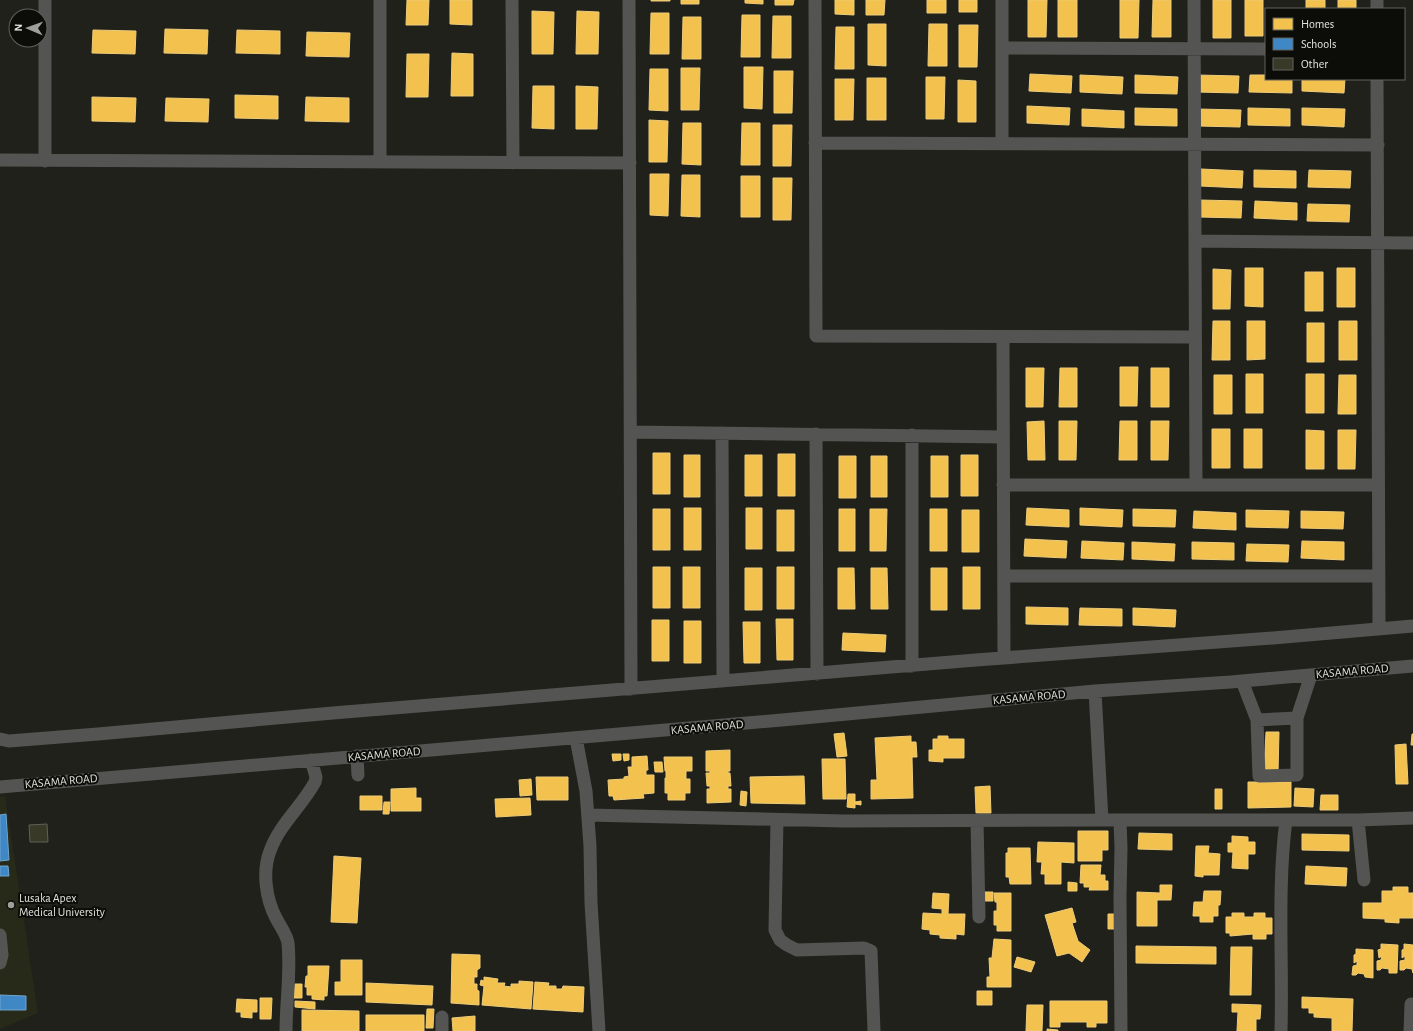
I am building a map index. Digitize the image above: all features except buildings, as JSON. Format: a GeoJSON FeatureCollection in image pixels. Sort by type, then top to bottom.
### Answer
{"type":"FeatureCollection","features":[{"type":"Feature","properties":{"kind":"street"},"geometry":{"type":"LineString","coordinates":[[44,0],[45,161]]}},
{"type":"Feature","properties":{"kind":"street"},"geometry":{"type":"LineString","coordinates":[[380,0],[380,162]]}},
{"type":"Feature","properties":{"kind":"street"},"geometry":{"type":"LineString","coordinates":[[512,0],[513,163]]}},
{"type":"Feature","properties":{"kind":"street"},"geometry":{"type":"LineString","coordinates":[[629,0],[631,689]]}},
{"type":"Feature","properties":{"kind":"street"},"geometry":{"type":"LineString","coordinates":[[815,0],[816,336],[1195,337]]}},
{"type":"Feature","properties":{"kind":"street"},"geometry":{"type":"LineString","coordinates":[[1002,0],[1002,144]]}},
{"type":"Feature","properties":{"kind":"street"},"geometry":{"type":"LineString","coordinates":[[1194,0],[1196,485]]}},
{"type":"Feature","properties":{"kind":"street"},"geometry":{"type":"LineString","coordinates":[[1002,48],[1265,49]]}},
{"type":"Feature","properties":{"kind":"street"},"geometry":{"type":"LineString","coordinates":[[1377,80],[1379,629]]}},
{"type":"Feature","properties":{"kind":"street"},"geometry":{"type":"LineString","coordinates":[[815,144],[1378,144]]}},
{"type":"Feature","properties":{"kind":"street"},"geometry":{"type":"LineString","coordinates":[[0,160],[630,164]]}},
{"type":"Feature","properties":{"kind":"street"},"geometry":{"type":"LineString","coordinates":[[1195,240],[1413,243]]}},
{"type":"Feature","properties":{"kind":"street"},"geometry":{"type":"LineString","coordinates":[[1003,337],[1004,658]]}},
{"type":"Feature","properties":{"kind":"street"},"geometry":{"type":"LineString","coordinates":[[630,432],[1003,437]]}},
{"type":"Feature","properties":{"kind":"street"},"geometry":{"type":"LineString","coordinates":[[722,433],[723,682]]}},
{"type":"Feature","properties":{"kind":"street"},"geometry":{"type":"LineString","coordinates":[[816,434],[817,674]]}},
{"type":"Feature","properties":{"kind":"street"},"geometry":{"type":"LineString","coordinates":[[912,436],[912,666]]}},
{"type":"Feature","properties":{"kind":"street"},"geometry":{"type":"LineString","coordinates":[[1003,485],[1378,485]]}},
{"type":"Feature","properties":{"kind":"street"},"geometry":{"type":"LineString","coordinates":[[1004,576],[1379,576]]}},
{"type":"Feature","properties":{"kind":"street"},"geometry":{"type":"LineString","coordinates":[[0,739],[9,741],[98,734],[333,713],[1413,626]]}},
{"type":"Feature","properties":{"kind":"street","name":"KASAMA ROAD"},"geometry":{"type":"LineString","coordinates":[[0,787],[576,738],[1095,691],[1242,681],[1413,666]]}},
{"type":"Feature","properties":{"kind":"street"},"geometry":{"type":"LineString","coordinates":[[1242,681],[1257,720],[1259,776],[1297,774],[1297,718],[1311,675]]}},
{"type":"Feature","properties":{"kind":"street"},"geometry":{"type":"LineString","coordinates":[[1095,691],[1102,820]]}},
{"type":"Feature","properties":{"kind":"street"},"geometry":{"type":"LineString","coordinates":[[1257,720],[1297,718]]}},
{"type":"Feature","properties":{"kind":"street"},"geometry":{"type":"LineString","coordinates":[[576,738],[586,791],[588,815],[591,903],[599,1031]]}},
{"type":"Feature","properties":{"kind":"street"},"geometry":{"type":"LineString","coordinates":[[357,756],[358,774]]}},
{"type":"Feature","properties":{"kind":"street"},"geometry":{"type":"LineString","coordinates":[[286,1031],[290,973],[288,941],[270,906],[266,880],[266,865],[270,850],[278,836],[315,782],[316,777],[311,760]]}},
{"type":"Feature","properties":{"kind":"street"},"geometry":{"type":"LineString","coordinates":[[588,815],[844,821],[1358,820],[1413,818]]}},
{"type":"Feature","properties":{"kind":"street"},"geometry":{"type":"LineString","coordinates":[[777,820],[775,930],[780,940],[786,945],[797,950],[864,948],[870,951],[874,1031]]}},
{"type":"Feature","properties":{"kind":"street"},"geometry":{"type":"LineString","coordinates":[[977,820],[979,917]]}},
{"type":"Feature","properties":{"kind":"street"},"geometry":{"type":"LineString","coordinates":[[1120,820],[1121,1031]]}},
{"type":"Feature","properties":{"kind":"street"},"geometry":{"type":"LineString","coordinates":[[1281,1031],[1282,847],[1286,820]]}},
{"type":"Feature","properties":{"kind":"street"},"geometry":{"type":"LineString","coordinates":[[1358,820],[1364,880]]}},
{"type":"Feature","properties":{"kind":"street"},"geometry":{"type":"LineString","coordinates":[[0,935],[2,955],[0,963]]}},
{"type":"Feature","properties":{"kind":"street"},"geometry":{"type":"LineString","coordinates":[[1410,1004],[1410,1031]]}},
{"type":"Feature","properties":{"kind":"street"},"geometry":{"type":"LineString","coordinates":[[442,1017],[442,1031]]}},
{"type":"Feature","properties":{"kind":"shaded area","name":"Lusaka Apex Medical University"},"geometry":{"type":"Polygon","coordinates":[[[5,796],[38,1013],[0,1029],[0,797],[5,796]]]}},
{"type":"Feature","properties":{"kind":"place","name":"Lusaka Apex Medical University"},"geometry":{"type":"Point","coordinates":[11,905]}}]}
